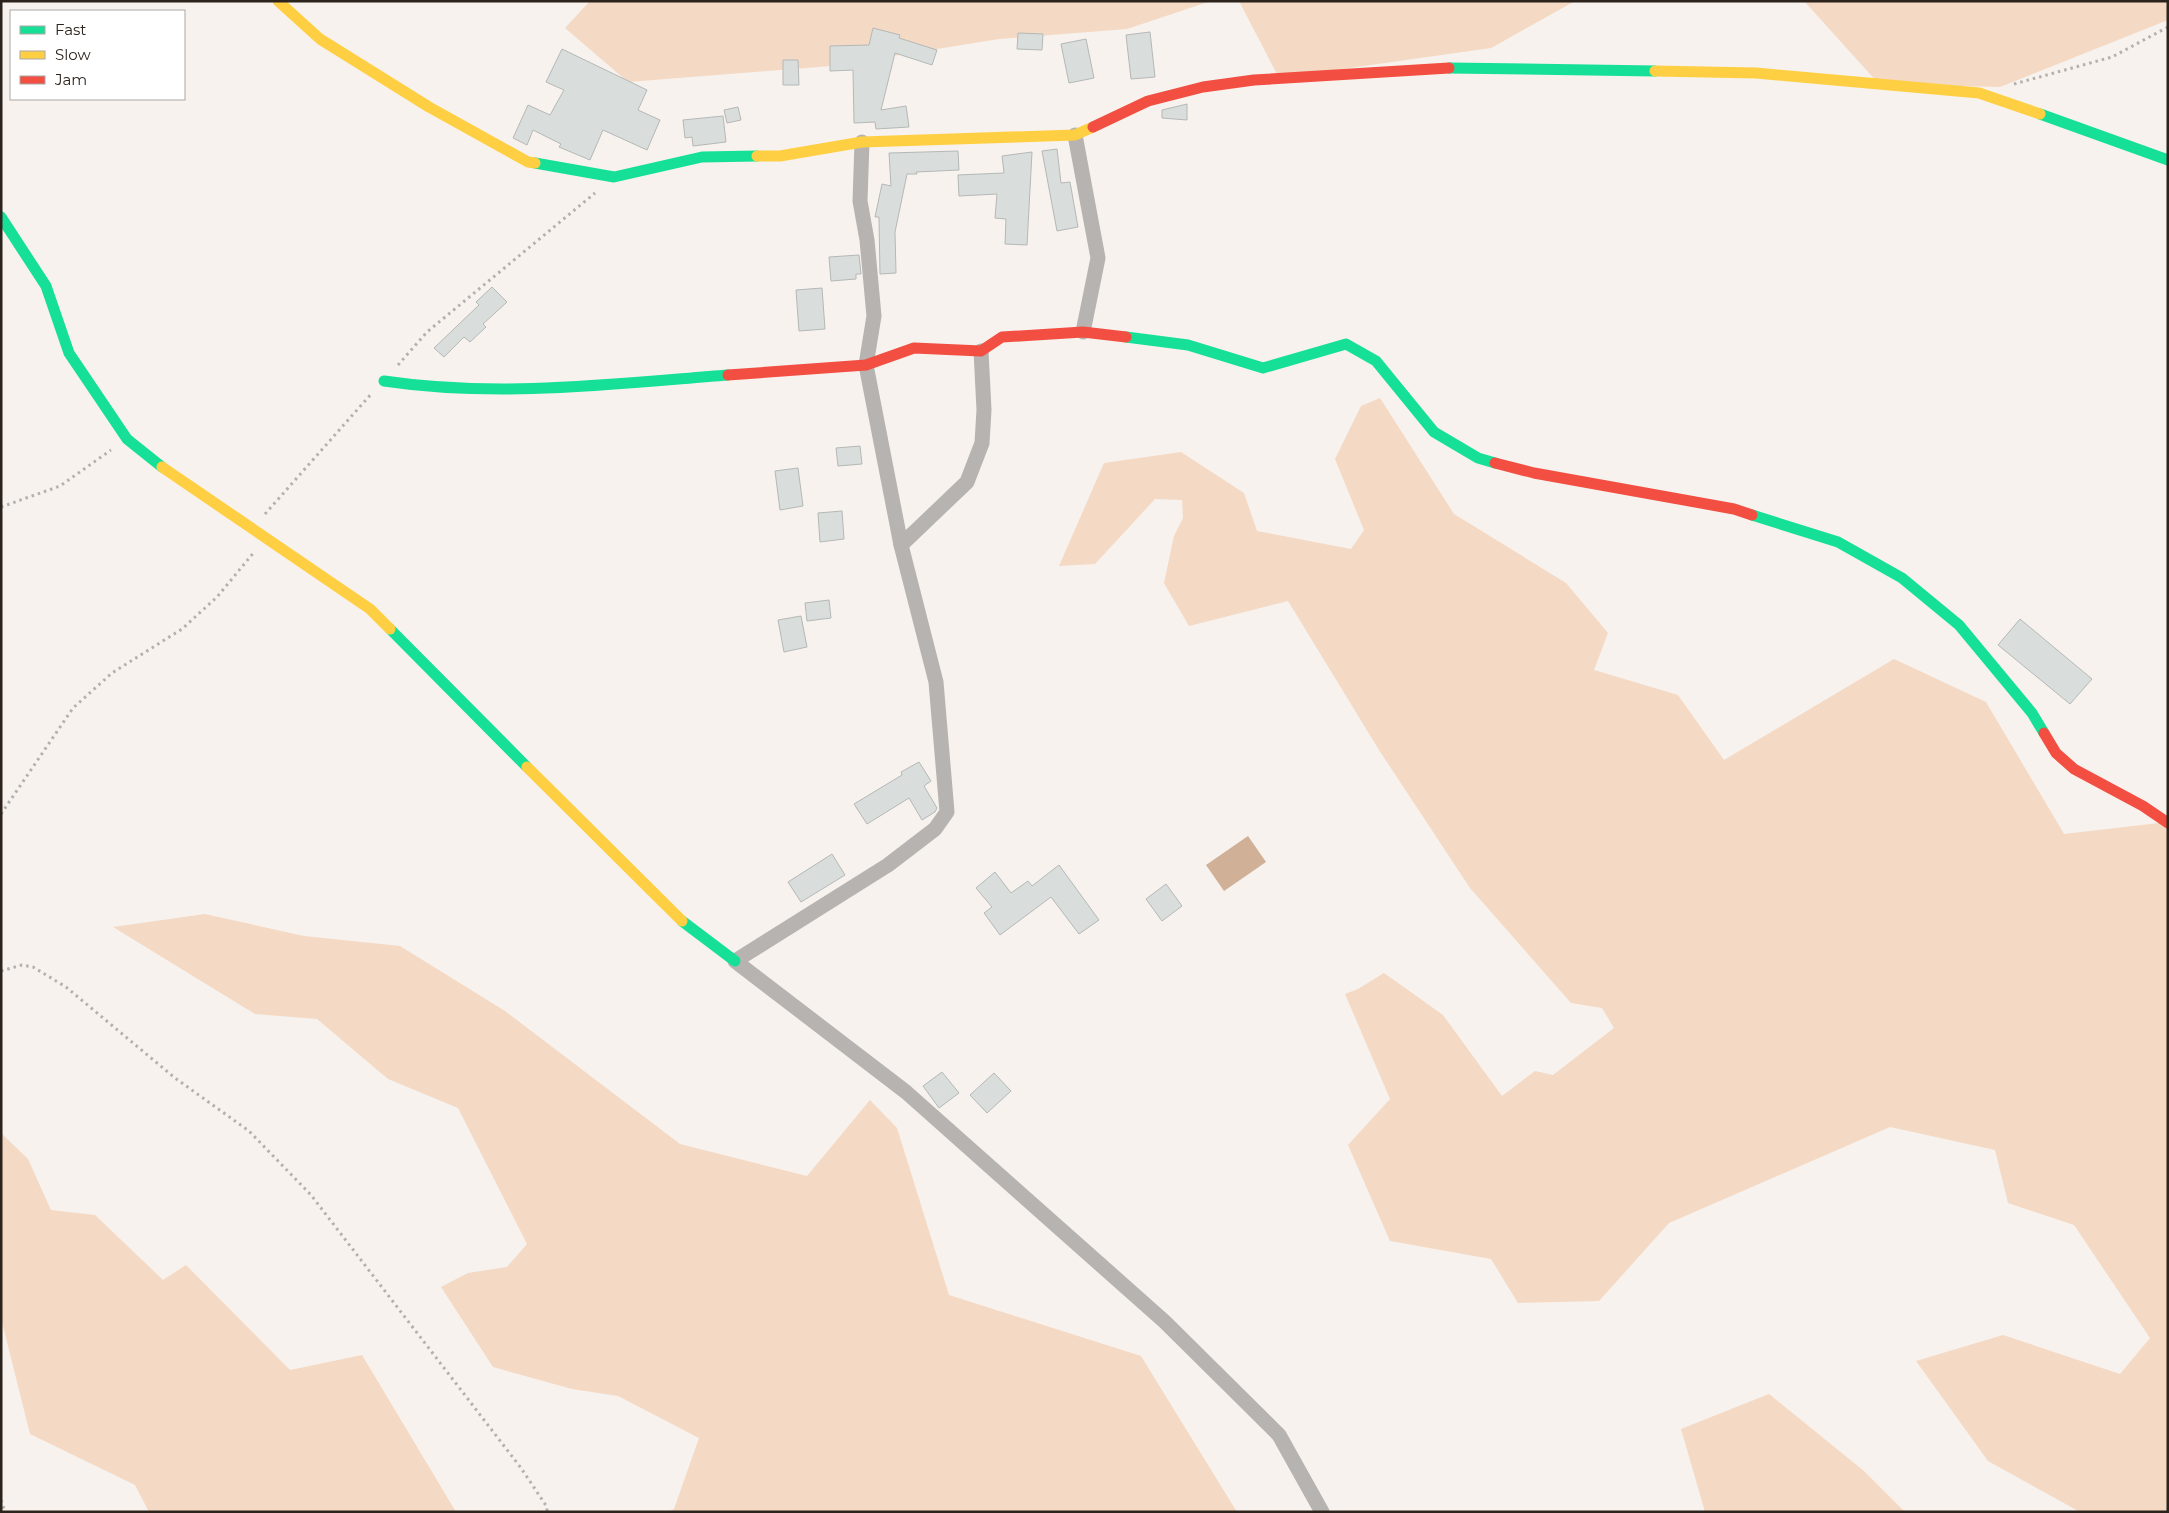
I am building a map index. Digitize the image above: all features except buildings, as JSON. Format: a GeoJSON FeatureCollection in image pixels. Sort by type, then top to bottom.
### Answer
{"type":"FeatureCollection","features":[{"type":"Feature","properties":{"kind":"street"},"geometry":{"type":"LineString","coordinates":[[278,1],[320,39],[429,107],[528,162],[614,176],[702,157],[780,156],[862,142],[1075,135],[1148,101],[1204,87],[1254,80],[1440,68],[1746,73],[1979,93],[2168,160]]}},
{"type":"Feature","properties":{"kind":"street"},"geometry":{"type":"LineString","coordinates":[[1075,135],[1098,258],[1083,332]]}},
{"type":"Feature","properties":{"kind":"street"},"geometry":{"type":"LineString","coordinates":[[735,961],[888,865],[935,829],[948,812],[936,682],[900,545],[866,365],[874,316],[867,240],[860,201],[862,142]]}},
{"type":"Feature","properties":{"kind":"street"},"geometry":{"type":"LineString","coordinates":[[1,217],[46,286],[69,352],[127,439],[177,480],[250,526],[370,609],[673,914],[906,1092],[1165,1322],[1279,1435],[1322,1512]]}},
{"type":"Feature","properties":{"kind":"street"},"geometry":{"type":"LineString","coordinates":[[384,380],[423,387],[550,389],[866,365],[914,348],[981,351],[1002,337],[1083,332],[1188,346],[1264,368],[1346,344],[1376,361],[1434,432],[1478,458],[1534,473],[1734,509],[1838,542],[1902,578],[1959,625],[2032,712],[2056,753],[2074,769],[2143,806],[2168,823]]}},
{"type":"Feature","properties":{"kind":"street"},"geometry":{"type":"LineString","coordinates":[[900,545],[967,482],[982,443],[984,410],[981,351]]}},
{"type":"Feature","properties":{"kind":"path"},"geometry":{"type":"LineString","coordinates":[[2010,85],[2112,57],[2168,27]]}},
{"type":"Feature","properties":{"kind":"path"},"geometry":{"type":"LineString","coordinates":[[250,526],[268,512],[427,332],[614,176]]}},
{"type":"Feature","properties":{"kind":"path"},"geometry":{"type":"LineString","coordinates":[[1,506],[60,486],[127,439]]}},
{"type":"Feature","properties":{"kind":"path"},"geometry":{"type":"LineString","coordinates":[[1,814],[73,708],[112,673],[182,629],[217,597],[266,538]]}},
{"type":"Feature","properties":{"kind":"path"},"geometry":{"type":"LineString","coordinates":[[1,971],[22,965],[33,967],[57,982],[175,1078],[249,1131],[311,1195],[522,1468],[547,1507],[547,1512]]}},
{"type":"Feature","properties":{"kind":"path"},"geometry":{"type":"LineString","coordinates":[[1,1500],[5,1512]]}},
{"type":"Feature","properties":{"kind":"shaded area"},"geometry":{"type":"Polygon","coordinates":[[[590,1],[1211,1],[1127,29],[999,39],[831,66],[628,82],[565,28],[590,1]]]}},
{"type":"Feature","properties":{"kind":"shaded area"},"geometry":{"type":"Polygon","coordinates":[[[1239,1],[1575,1],[1491,48],[1279,78],[1239,1]]]}},
{"type":"Feature","properties":{"kind":"shaded area"},"geometry":{"type":"Polygon","coordinates":[[[1804,1],[2168,1],[2168,20],[2000,87],[1879,84],[1804,1]]]}},
{"type":"Feature","properties":{"kind":"shaded area"},"geometry":{"type":"Polygon","coordinates":[[[1380,398],[1454,514],[1566,583],[1608,633],[1594,670],[1678,695],[1724,760],[1894,659],[1986,702],[2064,834],[2168,822],[2168,1512],[2080,1512],[1988,1461],[1916,1361],[2003,1335],[2120,1374],[2150,1338],[2074,1225],[2008,1203],[1995,1150],[1890,1127],[1669,1223],[1599,1301],[1518,1303],[1491,1259],[1390,1241],[1348,1145],[1390,1099],[1345,994],[1358,989],[1384,973],[1443,1015],[1502,1096],[1535,1071],[1553,1075],[1614,1028],[1602,1008],[1571,1003],[1470,888],[1379,750],[1288,601],[1189,626],[1164,583],[1174,536],[1183,518],[1182,500],[1155,499],[1095,564],[1059,566],[1104,463],[1181,452],[1244,493],[1257,531],[1351,549],[1364,530],[1335,459],[1361,406],[1380,398]]]}},
{"type":"Feature","properties":{"kind":"shaded area"},"geometry":{"type":"Polygon","coordinates":[[[1248,836],[1266,862],[1224,891],[1206,865],[1248,836]]]}},
{"type":"Feature","properties":{"kind":"shaded area"},"geometry":{"type":"Polygon","coordinates":[[[205,914],[304,936],[400,946],[505,1011],[680,1144],[807,1176],[870,1100],[897,1128],[949,1295],[1141,1356],[1237,1512],[667,1512],[674,1509],[699,1438],[618,1396],[572,1389],[493,1367],[441,1287],[468,1273],[507,1267],[527,1244],[458,1108],[388,1079],[317,1019],[255,1014],[113,927],[205,914]]]}},
{"type":"Feature","properties":{"kind":"shaded area"},"geometry":{"type":"Polygon","coordinates":[[[1,1133],[28,1159],[51,1210],[95,1215],[163,1280],[186,1265],[290,1370],[362,1355],[456,1512],[149,1512],[135,1485],[30,1434],[1,1318],[1,1133]]]}},
{"type":"Feature","properties":{"kind":"shaded area"},"geometry":{"type":"Polygon","coordinates":[[[1769,1394],[1864,1471],[1905,1512],[1705,1512],[1681,1429],[1769,1394]]]}},
{"type":"Feature","properties":{"kind":"traffic: fast"},"geometry":{"type":"LineString","coordinates":[[1449,68],[1655,71]]}},
{"type":"Feature","properties":{"kind":"traffic: fast"},"geometry":{"type":"LineString","coordinates":[[2040,114],[2168,160]]}},
{"type":"Feature","properties":{"kind":"traffic: fast"},"geometry":{"type":"LineString","coordinates":[[535,163],[614,177],[702,157],[757,156]]}},
{"type":"Feature","properties":{"kind":"traffic: fast"},"geometry":{"type":"LineString","coordinates":[[1,217],[46,286],[69,353],[127,439],[162,467]]}},
{"type":"Feature","properties":{"kind":"traffic: fast"},"geometry":{"type":"LineString","coordinates":[[1126,337],[1188,345],[1263,368],[1346,344],[1376,361],[1434,432],[1478,458],[1495,463]]}},
{"type":"Feature","properties":{"kind":"traffic: fast"},"geometry":{"type":"LineString","coordinates":[[384,381],[427,386],[513,389],[556,388],[728,375]]}},
{"type":"Feature","properties":{"kind":"traffic: fast"},"geometry":{"type":"LineString","coordinates":[[1752,515],[1838,542],[1902,578],[1959,625],[2032,713],[2044,733]]}},
{"type":"Feature","properties":{"kind":"traffic: fast"},"geometry":{"type":"LineString","coordinates":[[390,629],[527,767]]}},
{"type":"Feature","properties":{"kind":"traffic: fast"},"geometry":{"type":"LineString","coordinates":[[682,921],[735,961]]}},
{"type":"Feature","properties":{"kind":"traffic: slow"},"geometry":{"type":"LineString","coordinates":[[278,1],[320,39],[429,107],[528,162],[535,163]]}},
{"type":"Feature","properties":{"kind":"traffic: slow"},"geometry":{"type":"LineString","coordinates":[[1655,71],[1756,73],[1979,93],[2040,114]]}},
{"type":"Feature","properties":{"kind":"traffic: slow"},"geometry":{"type":"LineString","coordinates":[[757,156],[780,156],[862,142],[1075,135],[1093,127]]}},
{"type":"Feature","properties":{"kind":"traffic: slow"},"geometry":{"type":"LineString","coordinates":[[162,467],[370,609],[390,629]]}},
{"type":"Feature","properties":{"kind":"traffic: slow"},"geometry":{"type":"LineString","coordinates":[[527,767],[682,921]]}},
{"type":"Feature","properties":{"kind":"traffic: jam"},"geometry":{"type":"LineString","coordinates":[[1093,127],[1148,101],[1203,87],[1254,80],[1449,68]]}},
{"type":"Feature","properties":{"kind":"traffic: jam"},"geometry":{"type":"LineString","coordinates":[[728,375],[866,365],[914,348],[981,351],[1002,337],[1083,332],[1126,337]]}},
{"type":"Feature","properties":{"kind":"traffic: jam"},"geometry":{"type":"LineString","coordinates":[[1495,463],[1534,473],[1734,509],[1752,515]]}},
{"type":"Feature","properties":{"kind":"traffic: jam"},"geometry":{"type":"LineString","coordinates":[[2044,733],[2056,753],[2074,769],[2143,806],[2168,823]]}}]}
